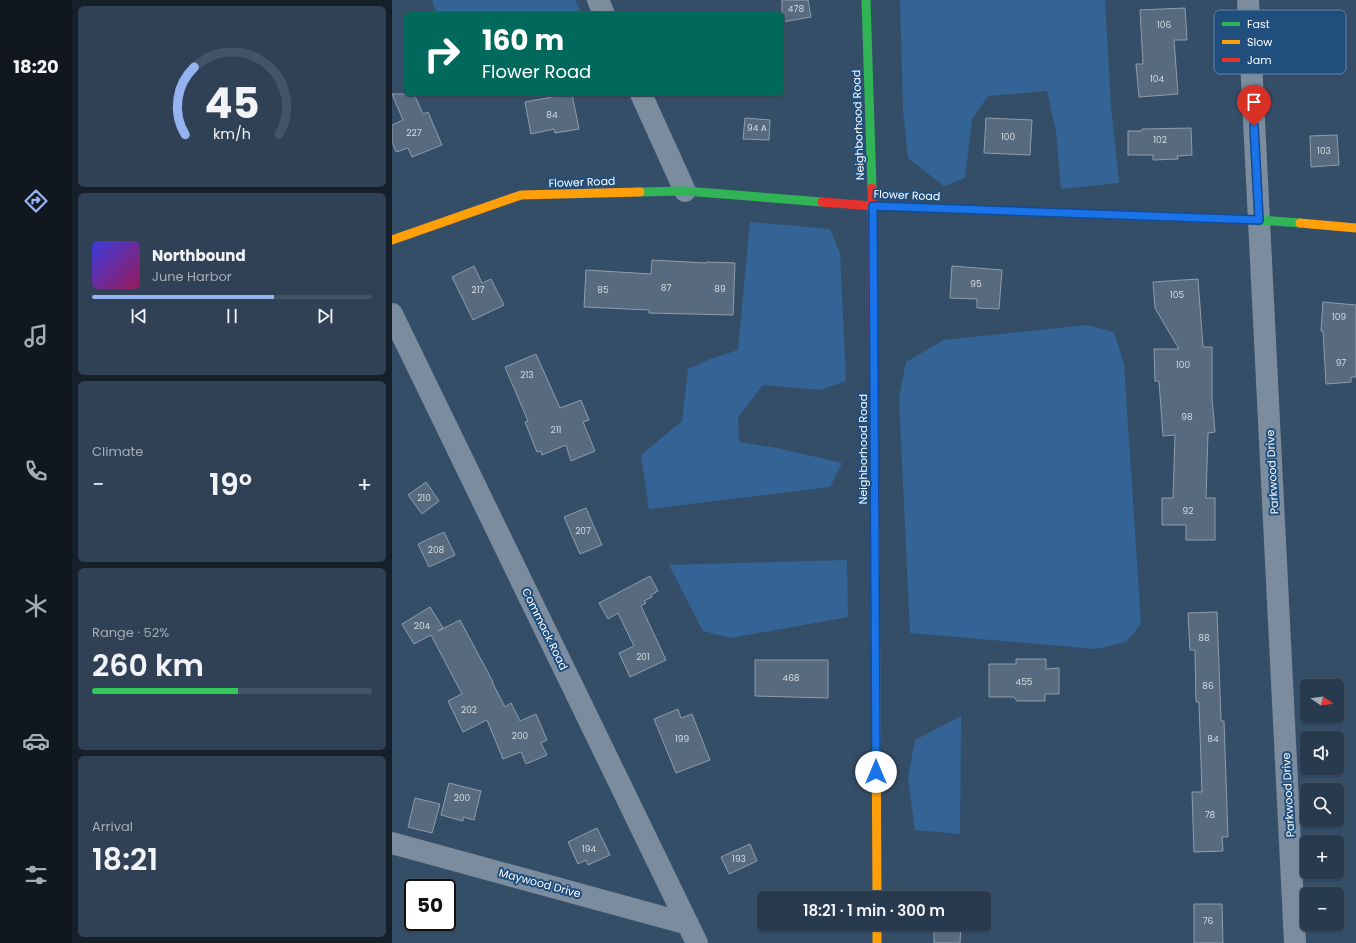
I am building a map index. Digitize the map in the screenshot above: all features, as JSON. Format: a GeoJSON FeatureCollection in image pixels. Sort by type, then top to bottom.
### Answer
{"type":"FeatureCollection","features":[{"type":"Feature","properties":{"kind":"street"},"geometry":{"type":"LineString","coordinates":[[598,0],[603,12]]}},
{"type":"Feature","properties":{"kind":"street","name":"Neighborhood Road"},"geometry":{"type":"LineString","coordinates":[[866,0],[873,206],[877,891]]}},
{"type":"Feature","properties":{"kind":"street","name":"Parkwood Drive"},"geometry":{"type":"LineString","coordinates":[[1248,0],[1248,10]]}},
{"type":"Feature","properties":{"kind":"street","name":"Parkwood Drive"},"geometry":{"type":"LineString","coordinates":[[1252,74],[1295,943]]}},
{"type":"Feature","properties":{"kind":"street"},"geometry":{"type":"LineString","coordinates":[[642,96],[685,191]]}},
{"type":"Feature","properties":{"kind":"street","name":"Flower Road"},"geometry":{"type":"LineString","coordinates":[[392,240],[521,195],[685,191],[873,206],[1259,220],[1356,228]]}},
{"type":"Feature","properties":{"kind":"street","name":"Commack Road"},"geometry":{"type":"LineString","coordinates":[[392,314],[692,934]]}},
{"type":"Feature","properties":{"kind":"street","name":"Maywood Drive"},"geometry":{"type":"LineString","coordinates":[[392,843],[692,934]]}},
{"type":"Feature","properties":{"kind":"street"},"geometry":{"type":"LineString","coordinates":[[877,931],[877,943]]}},
{"type":"Feature","properties":{"kind":"shaded area"},"geometry":{"type":"Polygon","coordinates":[[[432,0],[575,0],[580,10],[576,12],[436,12],[432,0]]]}},
{"type":"Feature","properties":{"kind":"shaded area"},"geometry":{"type":"Polygon","coordinates":[[[900,0],[1105,0],[1111,107],[1119,183],[1061,189],[1056,131],[1047,91],[988,96],[972,119],[965,178],[944,186],[908,158],[903,109],[900,0]]]}},
{"type":"Feature","properties":{"kind":"shaded area"},"geometry":{"type":"Polygon","coordinates":[[[750,222],[830,229],[840,253],[846,381],[820,390],[763,385],[738,417],[739,442],[777,448],[842,463],[830,487],[649,509],[641,455],[682,421],[688,369],[710,359],[738,350],[750,222]]]}},
{"type":"Feature","properties":{"kind":"shaded area"},"geometry":{"type":"Polygon","coordinates":[[[1087,325],[1114,332],[1124,364],[1141,624],[1126,642],[1096,649],[910,633],[899,398],[906,362],[944,340],[1087,325]]]}},
{"type":"Feature","properties":{"kind":"shaded area"},"geometry":{"type":"Polygon","coordinates":[[[847,560],[848,617],[731,638],[703,631],[669,565],[847,560]]]}},
{"type":"Feature","properties":{"kind":"shaded area"},"geometry":{"type":"Polygon","coordinates":[[[961,716],[960,834],[915,830],[908,778],[915,740],[961,716]]]}},
{"type":"Feature","properties":{"kind":"building"},"geometry":{"type":"Polygon","coordinates":[[[782,0],[808,0],[811,17],[784,22],[784,12],[782,12],[782,0]]]}},
{"type":"Feature","properties":{"kind":"building"},"geometry":{"type":"Polygon","coordinates":[[[1185,8],[1187,40],[1174,40],[1178,94],[1139,97],[1136,64],[1143,64],[1140,10],[1185,8]]]}},
{"type":"Feature","properties":{"kind":"building"},"geometry":{"type":"Polygon","coordinates":[[[392,94],[415,96],[423,114],[428,112],[442,145],[412,157],[408,148],[396,152],[392,142],[392,125],[403,120],[392,94]]]}},
{"type":"Feature","properties":{"kind":"building"},"geometry":{"type":"Polygon","coordinates":[[[557,96],[572,96],[579,129],[555,133],[554,129],[531,134],[525,102],[557,96]]]}},
{"type":"Feature","properties":{"kind":"building"},"geometry":{"type":"Polygon","coordinates":[[[745,118],[770,120],[769,140],[743,139],[745,118]]]}},
{"type":"Feature","properties":{"kind":"building"},"geometry":{"type":"Polygon","coordinates":[[[986,118],[1032,120],[1030,155],[984,153],[986,118]]]}},
{"type":"Feature","properties":{"kind":"building"},"geometry":{"type":"Polygon","coordinates":[[[1191,128],[1192,155],[1177,156],[1178,159],[1153,160],[1153,155],[1128,155],[1128,131],[1142,131],[1142,129],[1191,128]]]}},
{"type":"Feature","properties":{"kind":"building"},"geometry":{"type":"Polygon","coordinates":[[[1337,135],[1339,165],[1311,167],[1310,136],[1337,135]]]}},
{"type":"Feature","properties":{"kind":"building"},"geometry":{"type":"Polygon","coordinates":[[[652,260],[735,263],[733,315],[649,313],[649,310],[584,307],[586,270],[651,274],[652,260]]]}},
{"type":"Feature","properties":{"kind":"building"},"geometry":{"type":"Polygon","coordinates":[[[474,266],[482,283],[491,279],[504,305],[473,320],[452,277],[474,266]]]}},
{"type":"Feature","properties":{"kind":"building"},"geometry":{"type":"Polygon","coordinates":[[[952,266],[1002,270],[999,309],[977,308],[977,299],[950,298],[952,266]]]}},
{"type":"Feature","properties":{"kind":"building"},"geometry":{"type":"Polygon","coordinates":[[[1198,279],[1203,347],[1212,347],[1212,398],[1215,432],[1208,433],[1206,498],[1215,498],[1215,540],[1186,540],[1186,525],[1162,525],[1162,498],[1173,498],[1175,435],[1163,436],[1159,381],[1155,381],[1154,349],[1179,349],[1155,308],[1153,282],[1198,279]]]}},
{"type":"Feature","properties":{"kind":"building"},"geometry":{"type":"Polygon","coordinates":[[[1323,302],[1356,305],[1356,377],[1351,377],[1351,382],[1326,384],[1323,331],[1321,331],[1323,302]]]}},
{"type":"Feature","properties":{"kind":"building"},"geometry":{"type":"Polygon","coordinates":[[[536,354],[560,408],[581,400],[589,420],[583,422],[595,451],[571,461],[566,445],[542,455],[541,451],[537,452],[525,422],[528,421],[505,367],[536,354]]]}},
{"type":"Feature","properties":{"kind":"building"},"geometry":{"type":"Polygon","coordinates":[[[426,482],[439,501],[422,514],[408,495],[426,482]]]}},
{"type":"Feature","properties":{"kind":"building"},"geometry":{"type":"Polygon","coordinates":[[[586,508],[602,545],[580,554],[564,517],[586,508]]]}},
{"type":"Feature","properties":{"kind":"building"},"geometry":{"type":"Polygon","coordinates":[[[444,532],[455,555],[429,567],[418,544],[444,532]]]}},
{"type":"Feature","properties":{"kind":"building"},"geometry":{"type":"Polygon","coordinates":[[[650,576],[658,591],[651,595],[652,597],[644,601],[646,603],[641,606],[666,660],[630,677],[619,653],[634,646],[618,613],[608,619],[599,603],[650,576]]]}},
{"type":"Feature","properties":{"kind":"building"},"geometry":{"type":"Polygon","coordinates":[[[430,607],[443,628],[438,631],[460,620],[505,707],[511,703],[520,721],[536,714],[547,740],[541,743],[547,755],[526,764],[521,752],[503,759],[487,720],[463,732],[448,701],[462,694],[431,635],[414,644],[402,624],[430,607]]]}},
{"type":"Feature","properties":{"kind":"building"},"geometry":{"type":"Polygon","coordinates":[[[1217,612],[1221,721],[1224,721],[1228,837],[1222,837],[1223,851],[1194,852],[1192,792],[1202,792],[1199,702],[1196,702],[1195,650],[1190,650],[1188,613],[1217,612]]]}},
{"type":"Feature","properties":{"kind":"building"},"geometry":{"type":"Polygon","coordinates":[[[1016,659],[1046,659],[1046,669],[1059,668],[1059,694],[1045,694],[1045,701],[1017,701],[1014,697],[989,697],[989,664],[1016,664],[1016,659]]]}},
{"type":"Feature","properties":{"kind":"building"},"geometry":{"type":"Polygon","coordinates":[[[755,660],[828,660],[828,698],[755,696],[755,660]]]}},
{"type":"Feature","properties":{"kind":"building"},"geometry":{"type":"Polygon","coordinates":[[[678,709],[681,718],[692,714],[710,760],[676,773],[654,719],[678,709]]]}},
{"type":"Feature","properties":{"kind":"building"},"geometry":{"type":"Polygon","coordinates":[[[449,783],[481,791],[474,820],[463,817],[463,821],[441,815],[449,783]]]}},
{"type":"Feature","properties":{"kind":"building"},"geometry":{"type":"Polygon","coordinates":[[[415,798],[440,804],[432,833],[408,827],[415,798]]]}},
{"type":"Feature","properties":{"kind":"building"},"geometry":{"type":"Polygon","coordinates":[[[597,828],[610,855],[588,865],[586,860],[578,864],[568,842],[597,828]]]}},
{"type":"Feature","properties":{"kind":"building"},"geometry":{"type":"Polygon","coordinates":[[[750,844],[757,861],[729,874],[721,857],[750,844]]]}},
{"type":"Feature","properties":{"kind":"building"},"geometry":{"type":"Polygon","coordinates":[[[1194,904],[1222,904],[1223,943],[1194,943],[1194,904]]]}},
{"type":"Feature","properties":{"kind":"building"},"geometry":{"type":"Polygon","coordinates":[[[934,931],[961,931],[960,943],[934,943],[934,931]]]}},
{"type":"Feature","properties":{"kind":"traffic: fast"},"geometry":{"type":"LineString","coordinates":[[866,0],[872,188]]}},
{"type":"Feature","properties":{"kind":"traffic: fast"},"geometry":{"type":"LineString","coordinates":[[640,192],[685,191],[822,202]]}},
{"type":"Feature","properties":{"kind":"traffic: fast"},"geometry":{"type":"LineString","coordinates":[[1117,215],[1259,220],[1300,223]]}},
{"type":"Feature","properties":{"kind":"traffic: slow"},"geometry":{"type":"LineString","coordinates":[[392,240],[521,195],[640,192]]}},
{"type":"Feature","properties":{"kind":"traffic: slow"},"geometry":{"type":"LineString","coordinates":[[1300,223],[1356,228]]}},
{"type":"Feature","properties":{"kind":"traffic: slow"},"geometry":{"type":"LineString","coordinates":[[875,531],[877,891]]}},
{"type":"Feature","properties":{"kind":"traffic: slow"},"geometry":{"type":"LineString","coordinates":[[877,931],[877,943]]}},
{"type":"Feature","properties":{"kind":"traffic: jam"},"geometry":{"type":"LineString","coordinates":[[872,188],[875,531]]}},
{"type":"Feature","properties":{"kind":"traffic: jam"},"geometry":{"type":"LineString","coordinates":[[822,202],[873,206],[1117,215]]}},
{"type":"Feature","properties":{"kind":"route"},"geometry":{"type":"LineString","coordinates":[[876,772],[873,206],[1259,220],[1254,126]]}}]}
